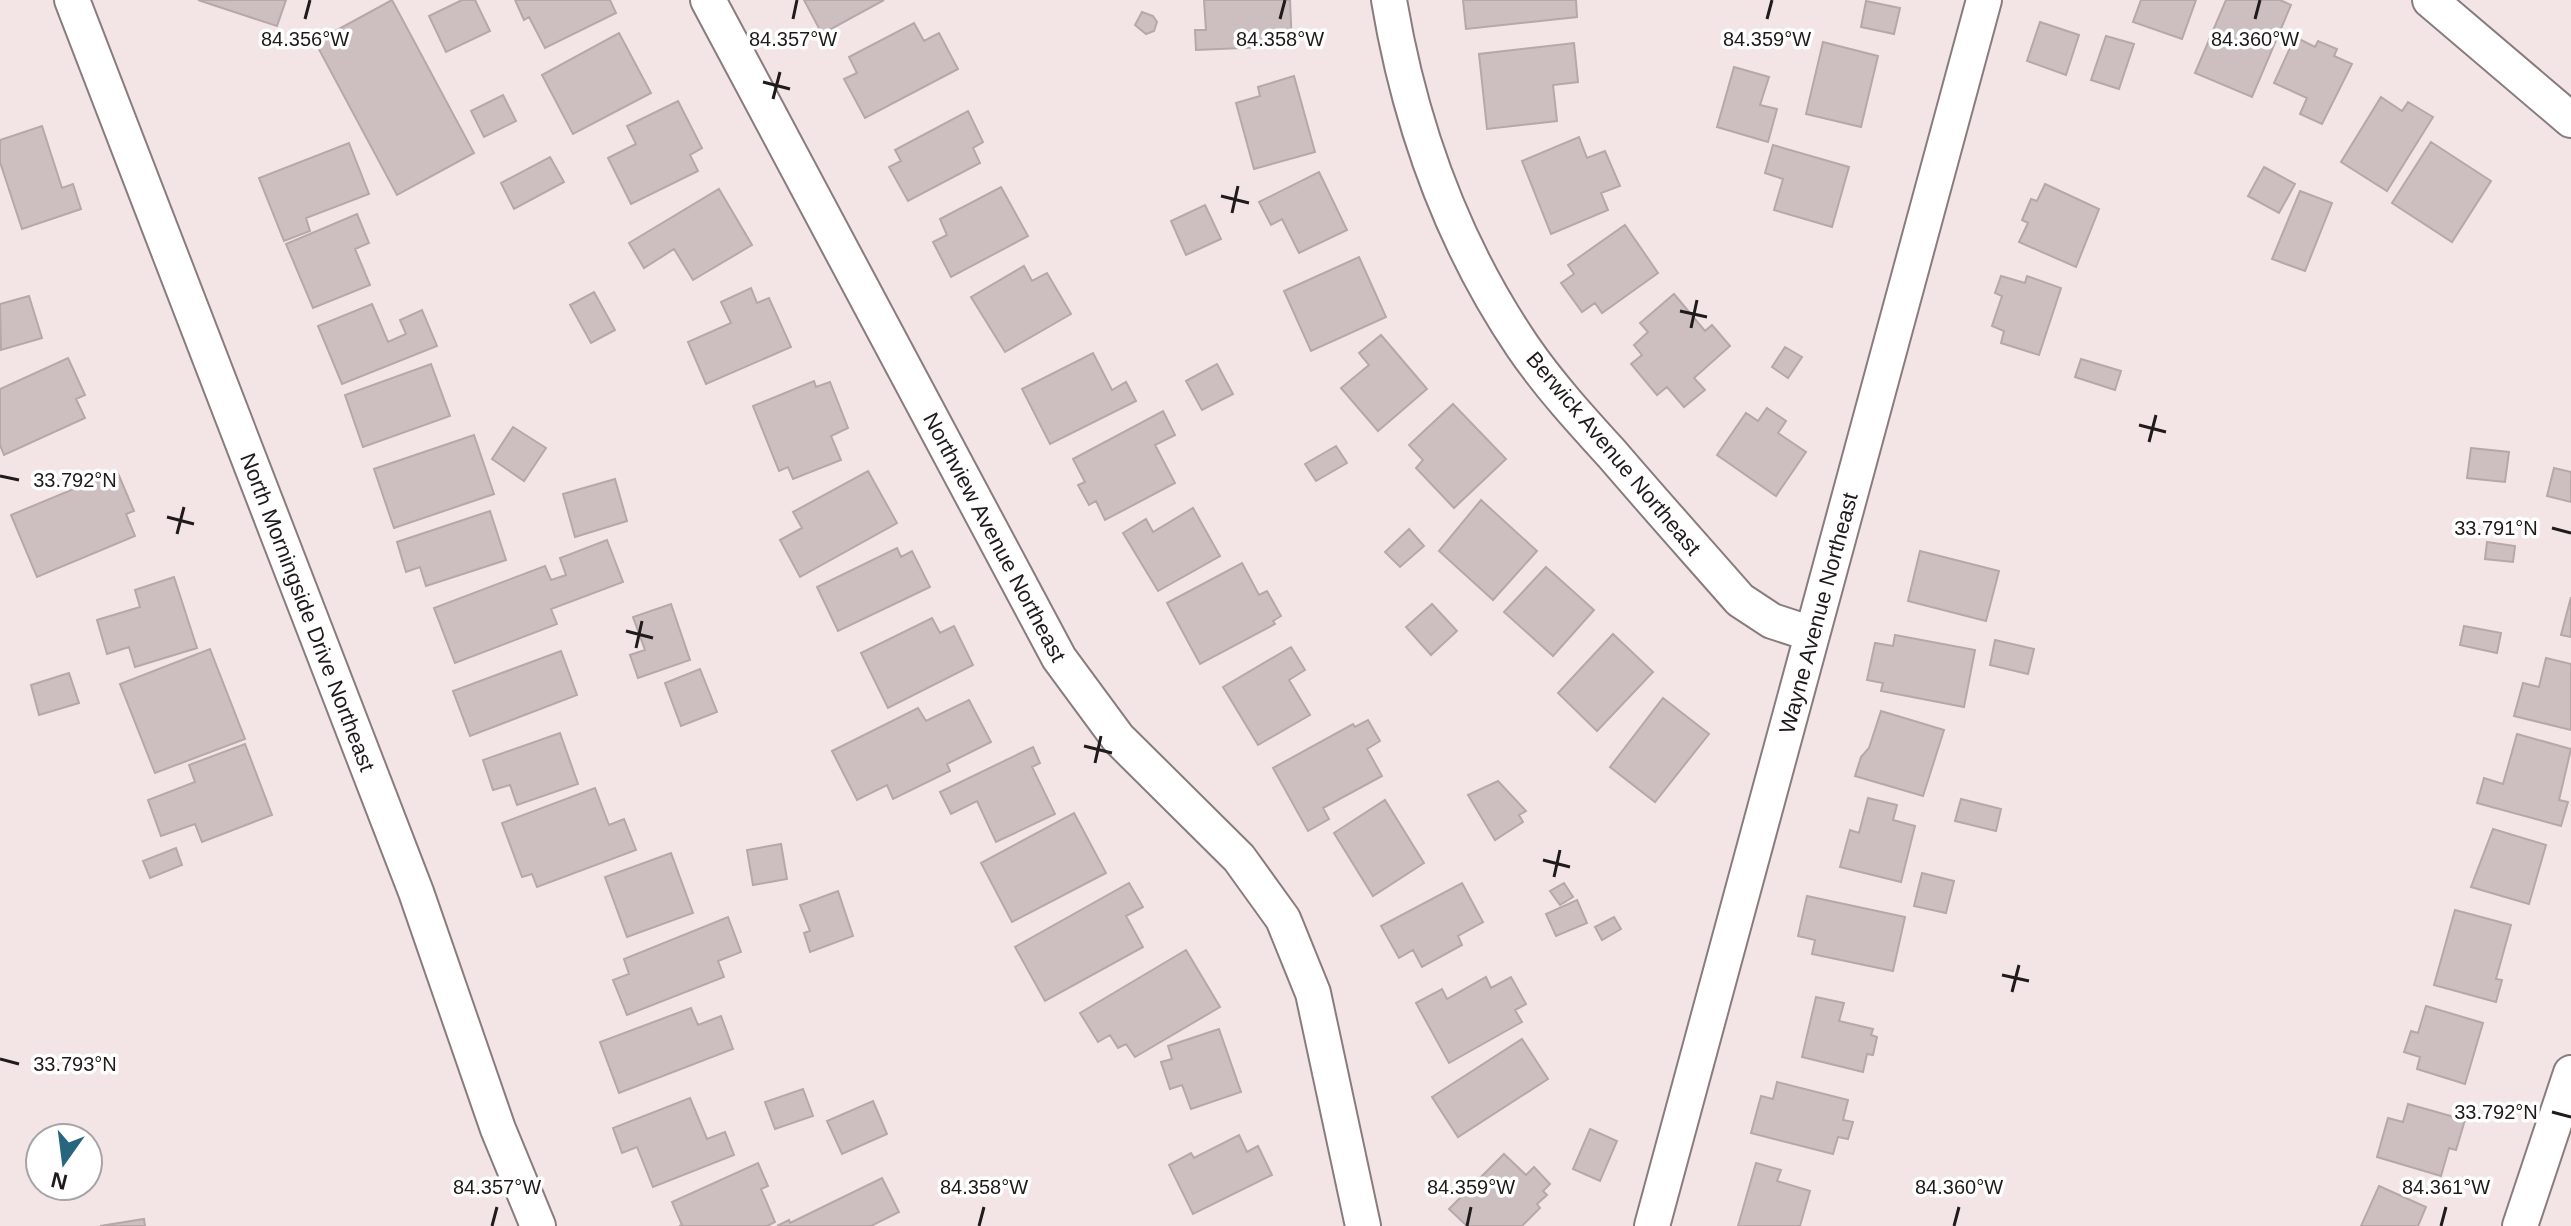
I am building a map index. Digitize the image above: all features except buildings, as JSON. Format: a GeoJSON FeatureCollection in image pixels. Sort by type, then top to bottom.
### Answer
{"type":"FeatureCollection","features":[{"type":"Feature","properties":{"kind":"street","name":"North Morningside Drive Northeast"},"geometry":{"type":"LineString","coordinates":[[72,0],[416,892],[498,1129],[538,1226]]}},
{"type":"Feature","properties":{"kind":"street","name":"Northview Avenue Northeast"},"geometry":{"type":"LineString","coordinates":[[708,0],[1059,658],[1118,738],[1239,858],[1283,919],[1313,993],[1363,1226]]}},
{"type":"Feature","properties":{"kind":"street","name":"Berwick Avenue Northeast"},"geometry":{"type":"LineString","coordinates":[[1389,0],[1406,88],[1437,188],[1489,294],[1525,350],[1565,401],[1740,600],[1772,621],[1812,634]]}},
{"type":"Feature","properties":{"kind":"street","name":"Wayne Avenue Northeast"},"geometry":{"type":"LineString","coordinates":[[1652,1226],[1984,0]]}},
{"type":"Feature","properties":{"kind":"street"},"geometry":{"type":"LineString","coordinates":[[2430,0],[2571,120]]}},
{"type":"Feature","properties":{"kind":"street"},"geometry":{"type":"LineString","coordinates":[[2520,1226],[2571,1073]]}}]}
